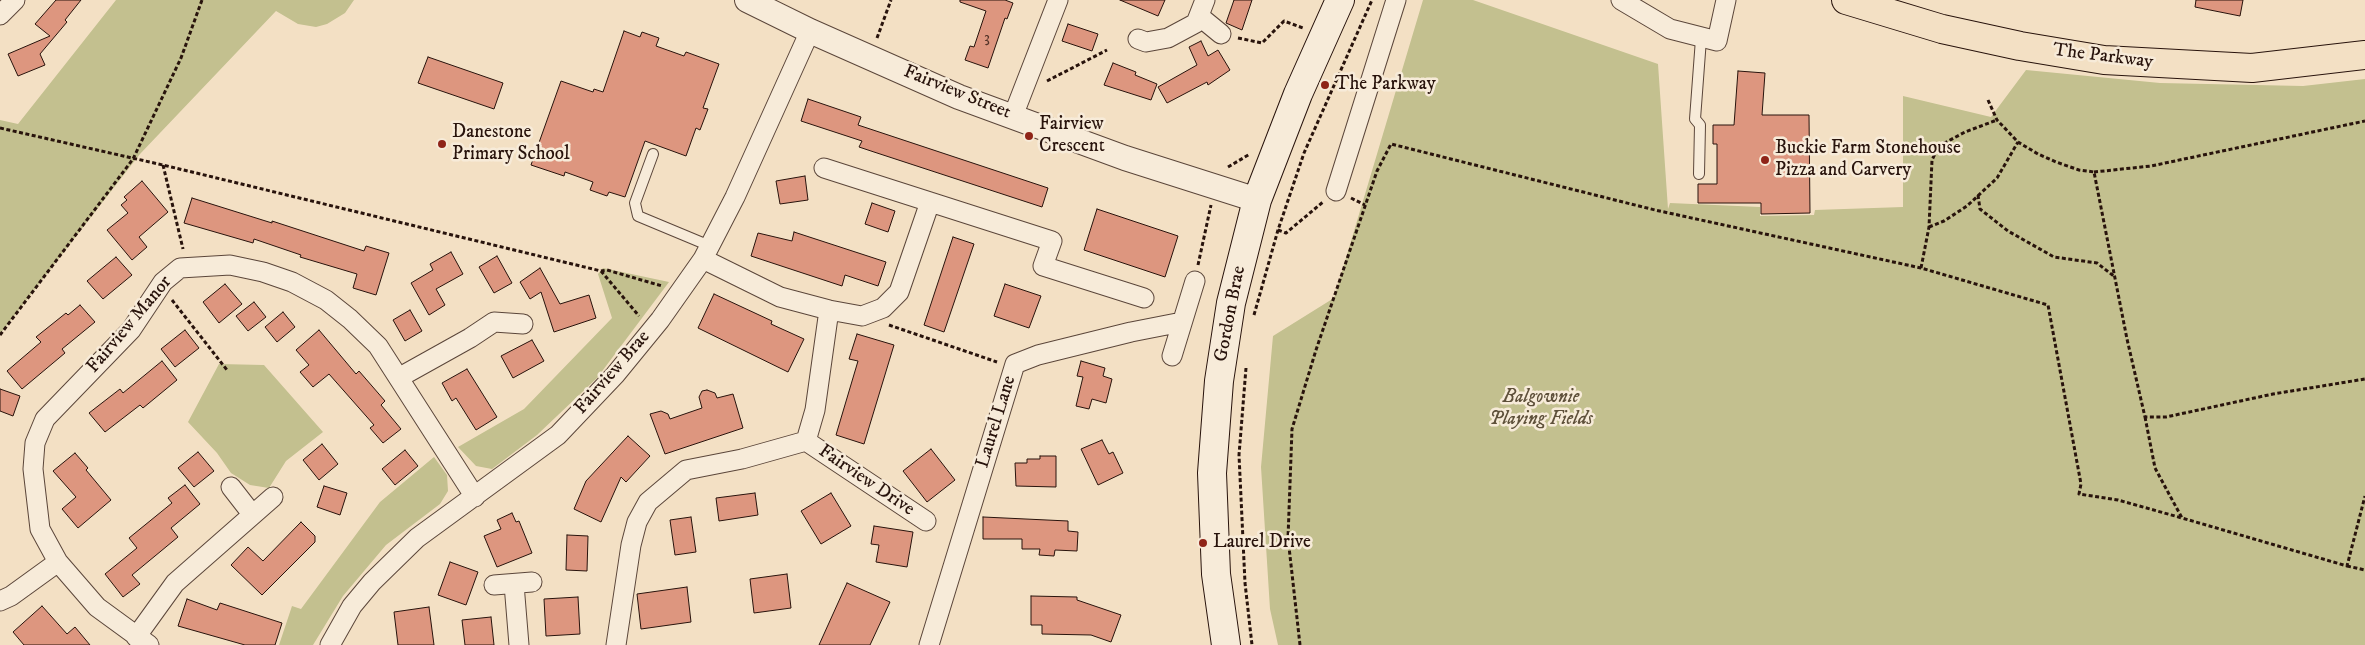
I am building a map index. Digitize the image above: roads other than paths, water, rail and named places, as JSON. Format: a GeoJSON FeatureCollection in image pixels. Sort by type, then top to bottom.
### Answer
{"type":"FeatureCollection","features":[{"type":"Feature","properties":{"kind":"main road","name":"Gordon Brae"},"geometry":{"type":"LineString","coordinates":[[1226,645],[1214,544],[1212,473],[1218,380],[1229,312],[1237,274],[1258,200],[1298,94],[1340,0]]}},
{"type":"Feature","properties":{"kind":"main road","name":"The Parkway"},"geometry":{"type":"LineString","coordinates":[[1846,0],[1942,29],[2020,46],[2104,60],[2252,68],[2365,55]]}},
{"type":"Feature","properties":{"kind":"street"},"geometry":{"type":"LineString","coordinates":[[0,15],[15,0]]}},
{"type":"Feature","properties":{"kind":"street","name":"Fairview Street"},"geometry":{"type":"LineString","coordinates":[[747,0],[810,31],[960,97],[1125,158],[1258,200]]}},
{"type":"Feature","properties":{"kind":"street"},"geometry":{"type":"LineString","coordinates":[[1014,116],[1058,0]]}},
{"type":"Feature","properties":{"kind":"street"},"geometry":{"type":"LineString","coordinates":[[1336,191],[1396,0]]}},
{"type":"Feature","properties":{"kind":"street"},"geometry":{"type":"LineString","coordinates":[[1622,0],[1670,28],[1701,39],[1716,41],[1726,0]]}},
{"type":"Feature","properties":{"kind":"street"},"geometry":{"type":"LineString","coordinates":[[1202,8],[1221,34]]}},
{"type":"Feature","properties":{"kind":"street"},"geometry":{"type":"LineString","coordinates":[[1138,39],[1146,42],[1168,38],[1196,23],[1202,8]]}},
{"type":"Feature","properties":{"kind":"street","name":"Fairview Brae"},"geometry":{"type":"LineString","coordinates":[[335,643],[352,606],[372,582],[417,538],[558,434],[615,375],[654,327],[706,253],[735,197],[810,31]]}},
{"type":"Feature","properties":{"kind":"street"},"geometry":{"type":"LineString","coordinates":[[824,168],[1052,241],[1043,266],[1144,298]]}},
{"type":"Feature","properties":{"kind":"street"},"geometry":{"type":"LineString","coordinates":[[706,253],[780,297],[829,310],[862,316],[883,308],[899,292],[930,202]]}},
{"type":"Feature","properties":{"kind":"street","name":"Fairview Manor"},"geometry":{"type":"LineString","coordinates":[[273,497],[175,583],[142,641],[98,607],[58,562],[40,529],[33,469],[35,443],[45,419],[131,330],[163,282],[180,268],[230,264],[263,272],[292,282],[326,300],[350,319],[378,346],[400,377],[426,422],[475,497]]}},
{"type":"Feature","properties":{"kind":"street"},"geometry":{"type":"LineString","coordinates":[[1172,356],[1194,281]]}},
{"type":"Feature","properties":{"kind":"street","name":"Fairview Drive"},"geometry":{"type":"LineString","coordinates":[[806,441],[815,410],[829,310]]}},
{"type":"Feature","properties":{"kind":"street"},"geometry":{"type":"LineString","coordinates":[[400,377],[470,338],[494,322],[523,324]]}},
{"type":"Feature","properties":{"kind":"street","name":"Laurel Lane"},"geometry":{"type":"LineString","coordinates":[[929,645],[1015,364],[1047,353],[1131,332],[1182,322]]}},
{"type":"Feature","properties":{"kind":"street","name":"Fairview Drive"},"geometry":{"type":"LineString","coordinates":[[616,645],[631,545],[637,522],[648,502],[686,470],[742,459],[806,441],[926,522]]}},
{"type":"Feature","properties":{"kind":"street"},"geometry":{"type":"LineString","coordinates":[[231,487],[252,514]]}},
{"type":"Feature","properties":{"kind":"street"},"geometry":{"type":"LineString","coordinates":[[0,601],[11,596],[58,562]]}},
{"type":"Feature","properties":{"kind":"street"},"geometry":{"type":"LineString","coordinates":[[494,585],[523,583],[519,645]]}},
{"type":"Feature","properties":{"kind":"lane"},"geometry":{"type":"LineString","coordinates":[[1699,174],[1700,125],[1695,119],[1701,39]]}},
{"type":"Feature","properties":{"kind":"lane"},"geometry":{"type":"LineString","coordinates":[[653,154],[635,203],[638,216],[706,253]]}},
{"type":"Feature","properties":{"kind":"place","name":"The Parkway"},"geometry":{"type":"Point","coordinates":[1325,85]}},
{"type":"Feature","properties":{"kind":"place","name":"Fairview Crescent"},"geometry":{"type":"Point","coordinates":[1029,136]}},
{"type":"Feature","properties":{"kind":"place","name":"Danestone Primary School"},"geometry":{"type":"Point","coordinates":[442,144]}},
{"type":"Feature","properties":{"kind":"place","name":"Buckie Farm Stonehouse Pizza and Carvery"},"geometry":{"type":"Point","coordinates":[1765,160]}},
{"type":"Feature","properties":{"kind":"place","name":"Laurel Drive"},"geometry":{"type":"Point","coordinates":[1203,543]}},
{"type":"Feature","properties":{"kind":"park label","name":"Balgownie Playing Fields"},"geometry":{"type":"Point","coordinates":[1541,409]}}]}
